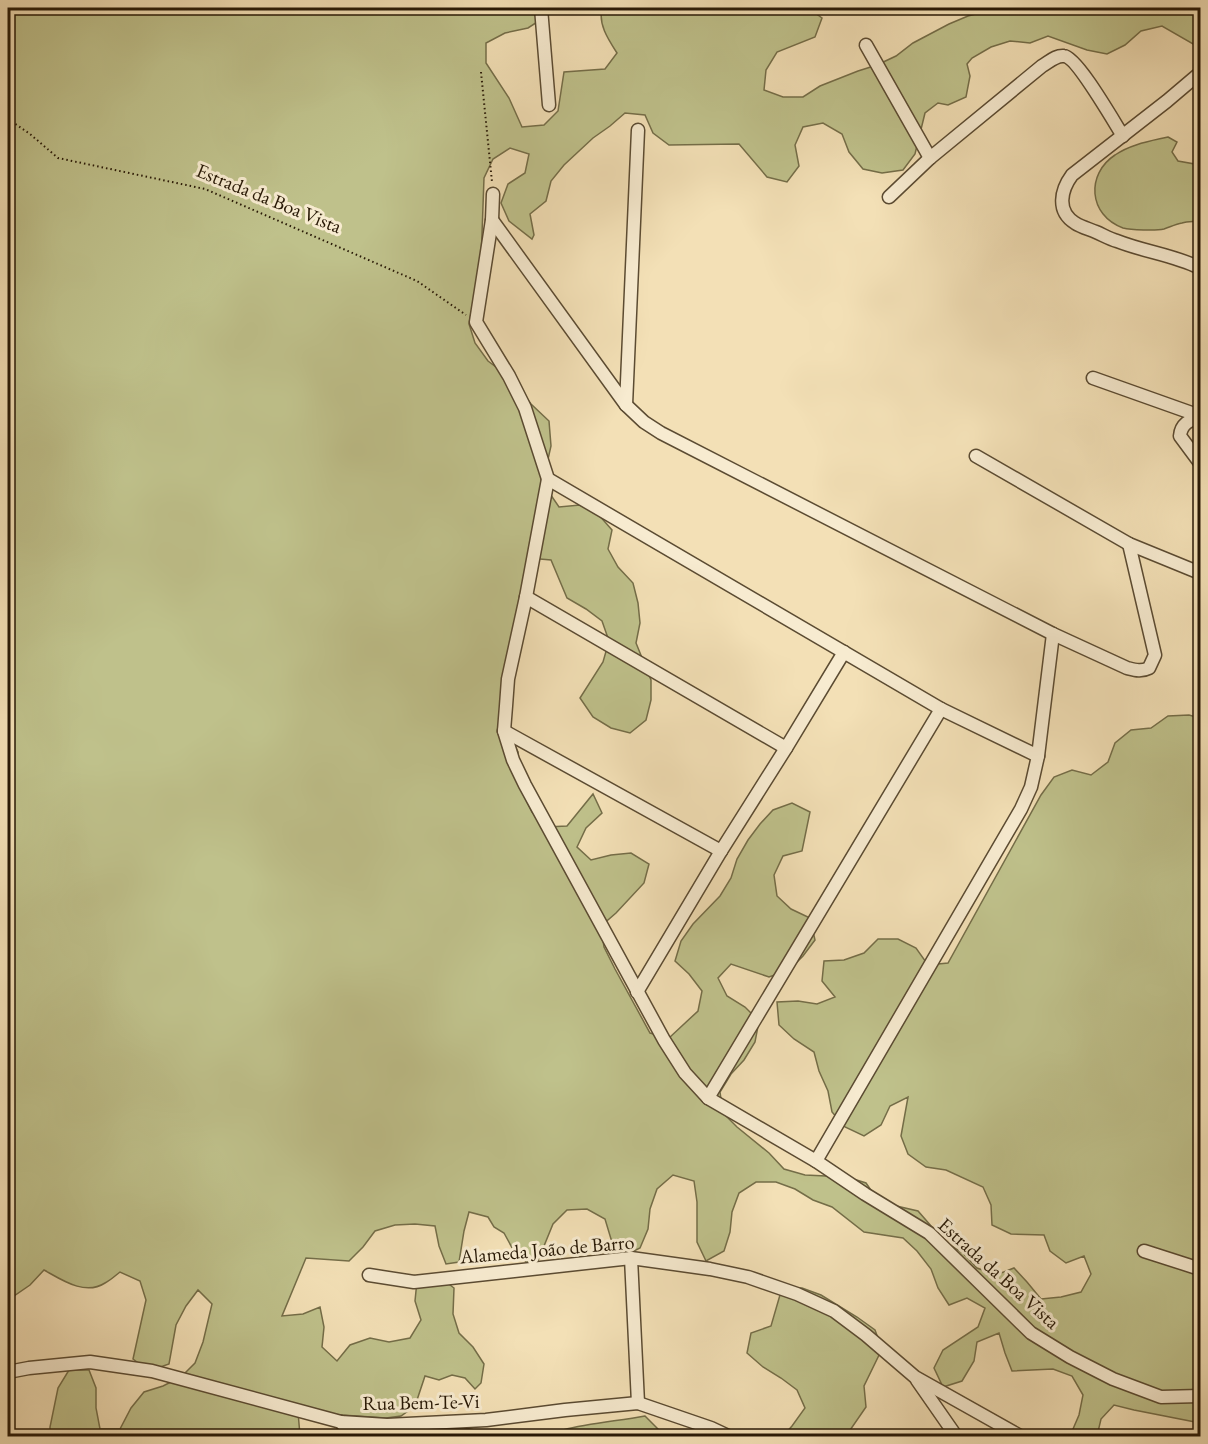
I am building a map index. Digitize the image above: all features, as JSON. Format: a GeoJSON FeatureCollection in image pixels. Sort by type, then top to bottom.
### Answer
{"type":"FeatureCollection","features":[{"type":"Feature","properties":{"kind":"street"},"geometry":{"type":"LineString","coordinates":[[541,8],[549,105]]}},
{"type":"Feature","properties":{"kind":"street"},"geometry":{"type":"LineString","coordinates":[[866,45],[930,158]]}},
{"type":"Feature","properties":{"kind":"street"},"geometry":{"type":"LineString","coordinates":[[889,197],[930,158],[1042,66],[1062,55],[1070,58],[1082,73],[1123,136]]}},
{"type":"Feature","properties":{"kind":"street"},"geometry":{"type":"LineString","coordinates":[[1200,73],[1072,175],[1062,192],[1062,204],[1074,223],[1118,242],[1177,258],[1200,268]]}},
{"type":"Feature","properties":{"kind":"street"},"geometry":{"type":"LineString","coordinates":[[626,405],[638,130]]}},
{"type":"Feature","properties":{"kind":"street"},"geometry":{"type":"LineString","coordinates":[[493,194],[492,220],[477,322],[525,408],[548,478],[508,679],[504,731],[721,851]]}},
{"type":"Feature","properties":{"kind":"street"},"geometry":{"type":"LineString","coordinates":[[492,220],[626,405],[644,422],[661,433],[1053,634],[1127,668],[1143,671],[1149,668],[1155,655],[1130,544]]}},
{"type":"Feature","properties":{"kind":"street"},"geometry":{"type":"LineString","coordinates":[[1093,378],[1200,416]]}},
{"type":"Feature","properties":{"kind":"street"},"geometry":{"type":"LineString","coordinates":[[1200,416],[1190,420],[1180,429],[1180,436],[1200,463]]}},
{"type":"Feature","properties":{"kind":"street"},"geometry":{"type":"LineString","coordinates":[[976,456],[1130,544],[1200,573]]}},
{"type":"Feature","properties":{"kind":"street"},"geometry":{"type":"LineString","coordinates":[[548,478],[941,709],[1038,756]]}},
{"type":"Feature","properties":{"kind":"street"},"geometry":{"type":"LineString","coordinates":[[526,597],[786,748]]}},
{"type":"Feature","properties":{"kind":"street"},"geometry":{"type":"LineString","coordinates":[[816,1161],[1031,787],[1038,756],[1053,634]]}},
{"type":"Feature","properties":{"kind":"street"},"geometry":{"type":"LineString","coordinates":[[637,992],[844,652]]}},
{"type":"Feature","properties":{"kind":"street"},"geometry":{"type":"LineString","coordinates":[[708,1098],[941,709]]}},
{"type":"Feature","properties":{"kind":"street","name":"Estrada da Boa Vista"},"geometry":{"type":"LineString","coordinates":[[504,731],[513,760],[525,785],[637,992],[685,1073],[708,1098],[816,1161],[929,1233],[1031,1333],[1070,1357],[1113,1379],[1161,1397],[1200,1396]]}},
{"type":"Feature","properties":{"kind":"street"},"geometry":{"type":"LineString","coordinates":[[1144,1251],[1200,1269]]}},
{"type":"Feature","properties":{"kind":"street"},"geometry":{"type":"LineString","coordinates":[[632,1258],[638,1403]]}},
{"type":"Feature","properties":{"kind":"street","name":"Alameda João de Barro"},"geometry":{"type":"LineString","coordinates":[[369,1275],[414,1282],[632,1258],[710,1269],[748,1277],[797,1294],[834,1311],[915,1377]]}},
{"type":"Feature","properties":{"kind":"street","name":"Rua Bem-Te-Vi"},"geometry":{"type":"LineString","coordinates":[[8,1372],[90,1362],[152,1371],[341,1422],[386,1431],[638,1403],[711,1428],[728,1437]]}},
{"type":"Feature","properties":{"kind":"street"},"geometry":{"type":"LineString","coordinates":[[915,1377],[956,1437]]}},
{"type":"Feature","properties":{"kind":"street"},"geometry":{"type":"LineString","coordinates":[[915,1377],[1020,1437]]}},
{"type":"Feature","properties":{"kind":"street"},"geometry":{"type":"LineString","coordinates":[[341,1422],[353,1437]]}},
{"type":"Feature","properties":{"kind":"path"},"geometry":{"type":"LineString","coordinates":[[482,72],[493,194]]}},
{"type":"Feature","properties":{"kind":"path","name":"Estrada da Boa Vista"},"geometry":{"type":"LineString","coordinates":[[8,119],[58,158],[205,189],[417,281],[477,322]]}},
{"type":"Feature","properties":{"kind":"green space"},"geometry":{"type":"Polygon","coordinates":[[[8,8],[547,8],[545,17],[528,28],[505,33],[486,43],[486,63],[509,98],[522,127],[544,125],[558,111],[564,72],[605,69],[617,53],[607,37],[601,20],[602,8],[808,8],[822,18],[815,37],[777,52],[766,70],[764,90],[783,97],[803,97],[820,86],[896,56],[913,43],[949,24],[991,8],[1200,8],[1200,48],[1162,26],[1141,31],[1125,45],[1107,54],[1087,50],[1048,36],[1030,43],[1010,41],[991,47],[972,58],[967,64],[970,76],[966,97],[948,105],[938,103],[925,113],[915,154],[903,170],[882,173],[863,169],[849,152],[842,134],[823,123],[803,127],[795,145],[799,166],[787,182],[767,177],[739,144],[669,145],[653,133],[645,115],[625,113],[593,138],[564,165],[551,181],[546,201],[530,214],[534,235],[532,239],[509,221],[501,203],[508,184],[525,173],[529,154],[510,148],[493,159],[484,178],[481,262],[469,324],[475,343],[488,361],[504,373],[549,421],[551,446],[546,468],[546,488],[559,507],[580,505],[598,514],[612,530],[608,549],[618,567],[633,583],[640,623],[636,643],[651,680],[651,700],[646,720],[630,733],[611,728],[593,717],[580,698],[603,662],[609,641],[602,621],[567,598],[551,560],[529,558],[519,657],[505,697],[509,734],[518,752],[518,773],[523,794],[532,812],[546,827],[567,826],[593,794],[602,813],[586,828],[577,847],[591,860],[631,853],[649,864],[644,883],[601,926],[604,947],[650,1033],[669,1038],[698,1011],[702,991],[675,961],[681,941],[693,924],[720,896],[748,840],[773,810],[792,803],[810,812],[802,851],[783,856],[774,875],[777,896],[791,909],[810,918],[815,940],[789,970],[769,977],[731,964],[718,978],[727,996],[745,1007],[759,1021],[755,1042],[720,1092],[723,1113],[784,1169],[805,1175],[847,1177],[866,1183],[879,1202],[918,1211],[945,1242],[963,1253],[977,1268],[996,1275],[1014,1268],[1041,1299],[1081,1292],[1091,1274],[1084,1256],[1066,1263],[1050,1251],[1044,1235],[1011,1234],[992,1225],[991,1205],[983,1187],[946,1170],[926,1167],[908,1154],[901,1136],[908,1097],[890,1106],[881,1125],[864,1136],[845,1127],[832,1112],[828,1091],[814,1052],[794,1039],[779,1025],[777,1002],[798,1001],[817,1004],[835,997],[822,981],[824,961],[844,960],[864,953],[878,939],[898,939],[916,948],[928,965],[948,963],[1041,795],[1054,777],[1072,770],[1091,775],[1108,762],[1115,743],[1131,730],[1151,728],[1168,716],[1189,715],[1200,718],[1200,1425],[1114,1405],[1101,1419],[1097,1436],[1070,1436],[1079,1415],[1083,1395],[1072,1376],[1053,1369],[1012,1371],[999,1333],[977,1342],[974,1361],[962,1381],[943,1387],[934,1368],[943,1350],[978,1327],[985,1308],[967,1298],[949,1305],[938,1288],[931,1269],[903,1238],[864,1232],[832,1207],[813,1200],[795,1189],[776,1182],[756,1182],[739,1193],[732,1212],[730,1232],[724,1251],[706,1261],[697,1242],[697,1202],[694,1181],[673,1175],[657,1189],[650,1209],[648,1229],[640,1248],[622,1257],[611,1239],[605,1219],[587,1209],[567,1210],[553,1224],[535,1268],[516,1255],[504,1233],[494,1227],[488,1217],[469,1212],[459,1262],[446,1264],[435,1226],[415,1224],[395,1225],[375,1231],[349,1261],[306,1258],[282,1316],[303,1314],[320,1307],[324,1327],[322,1347],[337,1361],[350,1345],[370,1338],[389,1342],[410,1338],[421,1320],[415,1301],[417,1281],[437,1275],[454,1288],[453,1314],[459,1333],[473,1347],[484,1364],[481,1383],[475,1389],[465,1378],[452,1375],[439,1380],[425,1376],[415,1406],[401,1416],[386,1418],[298,1412],[300,1435],[298,1436],[50,1436],[58,1388],[69,1370],[89,1370],[96,1388],[96,1408],[100,1429],[120,1429],[131,1408],[144,1392],[181,1377],[195,1363],[203,1342],[212,1304],[198,1290],[176,1325],[169,1364],[149,1371],[133,1359],[146,1300],[140,1281],[120,1272],[97,1287],[90,1288],[66,1282],[44,1270],[30,1285],[8,1300],[8,8]]]}},
{"type":"Feature","properties":{"kind":"green space"},"geometry":{"type":"Polygon","coordinates":[[[1168,137],[1177,142],[1172,152],[1178,161],[1200,165],[1200,221],[1184,222],[1164,229],[1150,230],[1123,228],[1111,222],[1097,204],[1095,194],[1099,173],[1106,163],[1121,151],[1141,143],[1168,137]]]}},
{"type":"Feature","properties":{"kind":"green space"},"geometry":{"type":"Polygon","coordinates":[[[782,1288],[802,1288],[821,1295],[875,1330],[882,1349],[864,1386],[866,1407],[846,1436],[783,1436],[805,1408],[797,1390],[747,1353],[751,1333],[771,1326],[782,1288]]]}},
{"type":"Feature","properties":{"kind":"green space"},"geometry":{"type":"Polygon","coordinates":[[[645,1416],[659,1430],[659,1436],[561,1436],[563,1430],[645,1416]]]}},
{"type":"Feature","properties":{"kind":"green space"},"geometry":{"type":"Polygon","coordinates":[[[448,1424],[501,1436],[415,1436],[426,1428],[448,1424]]]}}]}
